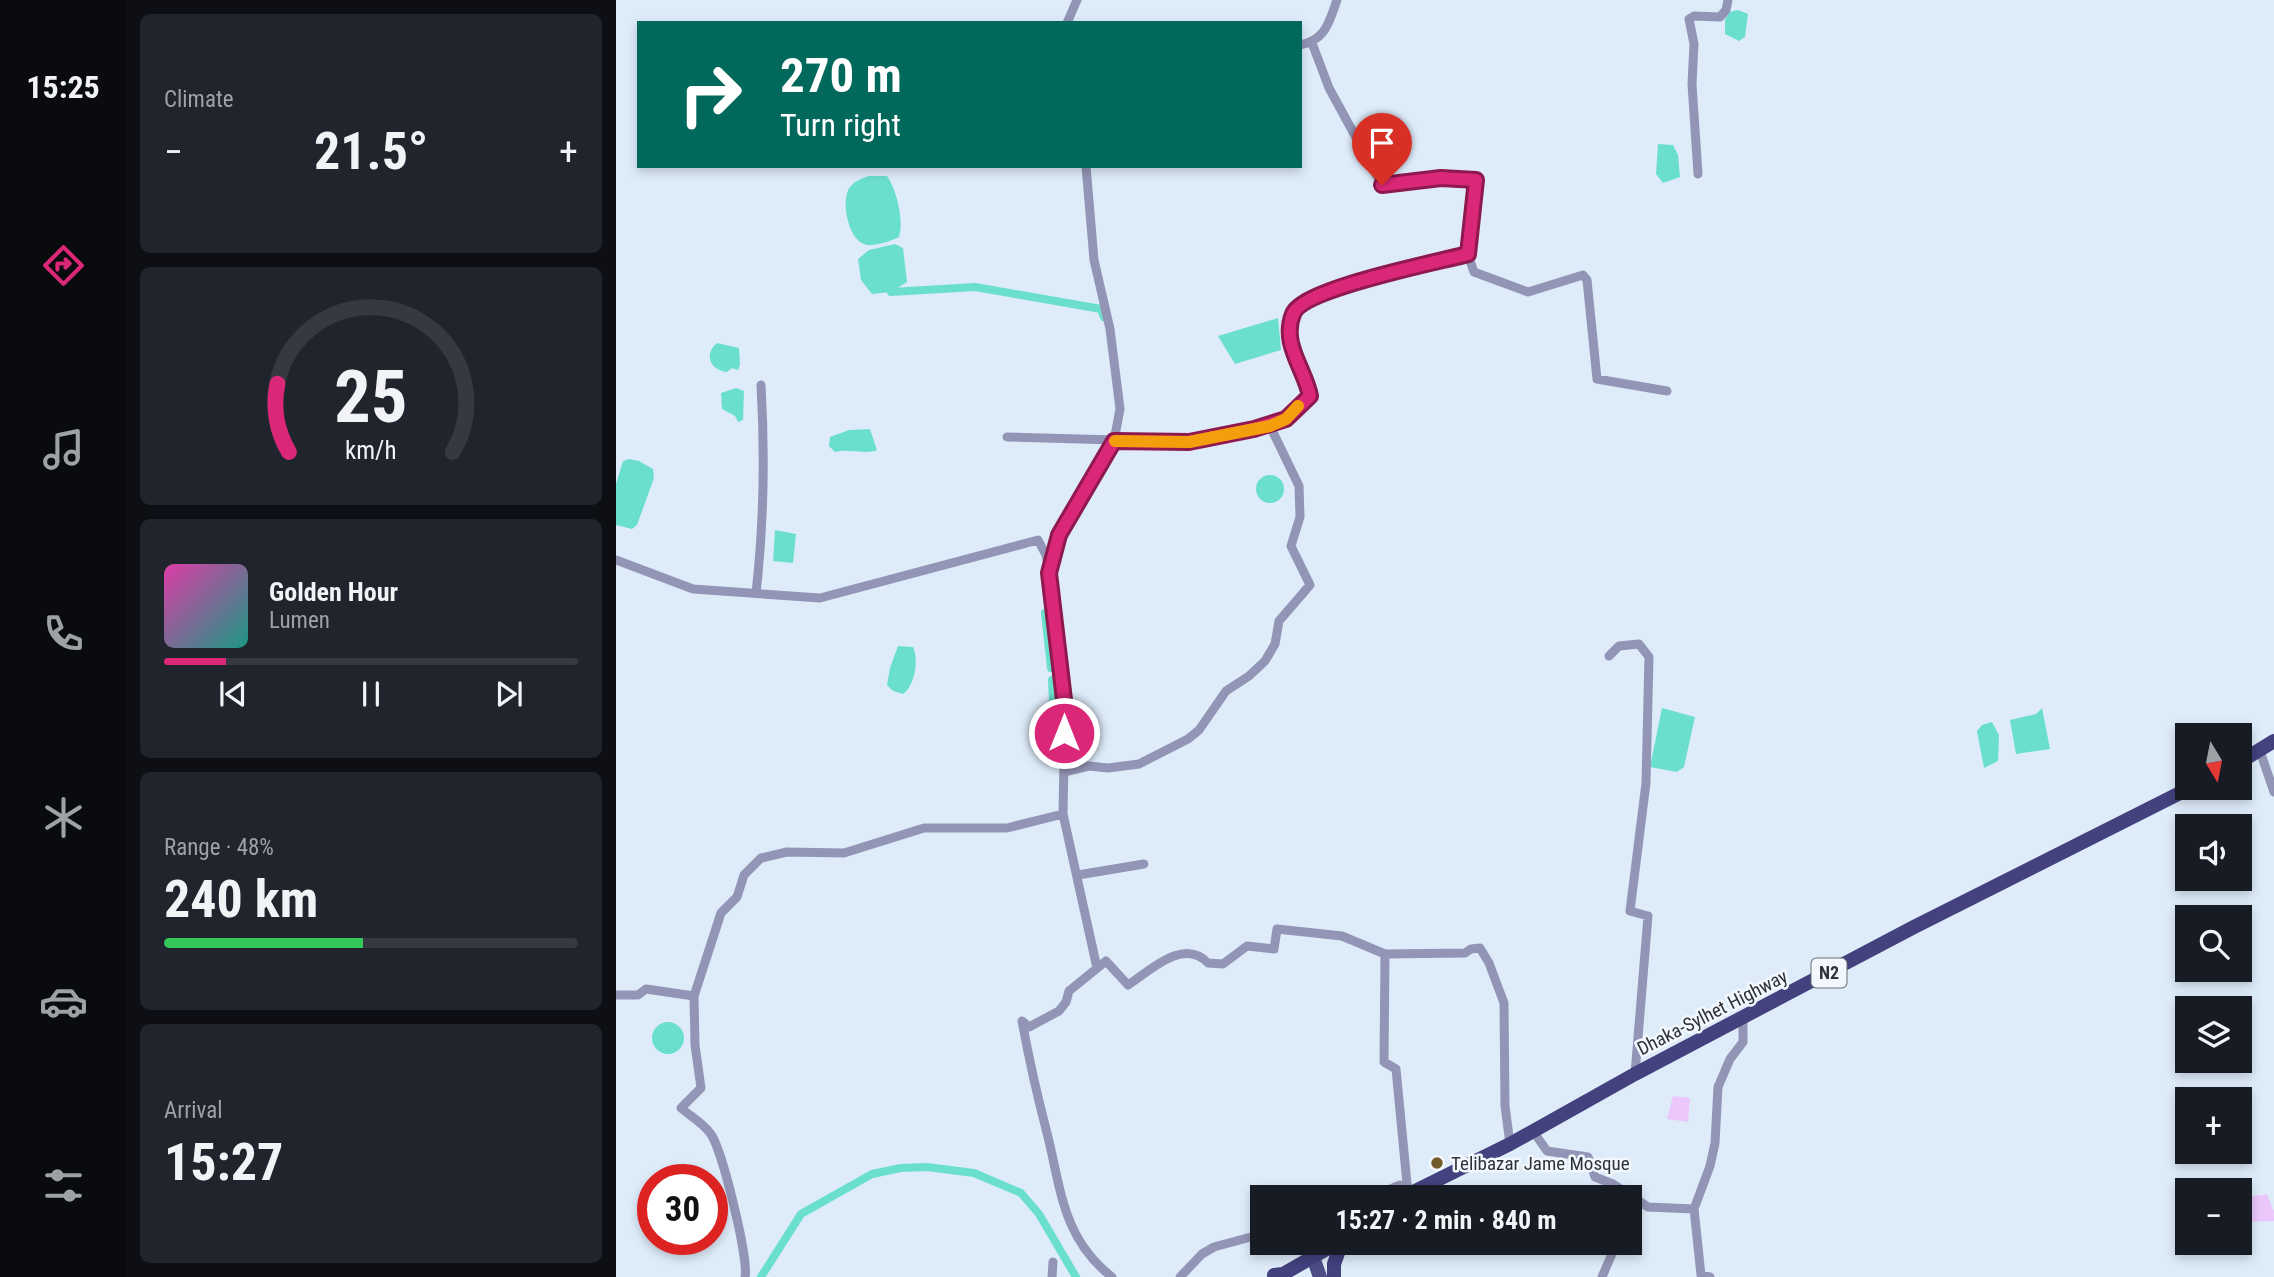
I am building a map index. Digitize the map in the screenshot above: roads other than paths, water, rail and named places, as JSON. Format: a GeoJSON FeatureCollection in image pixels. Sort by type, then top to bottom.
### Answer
{"type":"FeatureCollection","features":[{"type":"Feature","properties":{"kind":"highway"},"geometry":{"type":"LineString","coordinates":[[2252,755],[2274,741]]}},
{"type":"Feature","properties":{"kind":"highway","name":"Dhaka-Sylhet Highway"},"geometry":{"type":"LineString","coordinates":[[1439,1185],[1455,1179],[1472,1164],[1635,1074],[1914,927],[2175,796]]}},
{"type":"Feature","properties":{"kind":"highway"},"geometry":{"type":"LineString","coordinates":[[1276,1275],[1306,1255]]}},
{"type":"Feature","properties":{"kind":"highway"},"geometry":{"type":"LineString","coordinates":[[1334,1277],[1337,1255]]}},
{"type":"Feature","properties":{"kind":"highway"},"geometry":{"type":"LineString","coordinates":[[1276,1275],[1303,1277]]}},
{"type":"Feature","properties":{"kind":"main road"},"geometry":{"type":"LineString","coordinates":[[1309,1255],[1320,1277]]}},
{"type":"Feature","properties":{"kind":"main road"},"geometry":{"type":"LineString","coordinates":[[1310,1255],[1319,1260],[1327,1277]]}},
{"type":"Feature","properties":{"kind":"street"},"geometry":{"type":"LineString","coordinates":[[1068,21],[1077,0]]}},
{"type":"Feature","properties":{"kind":"street"},"geometry":{"type":"LineString","coordinates":[[1302,45],[1312,43],[1326,31],[1337,0]]}},
{"type":"Feature","properties":{"kind":"street"},"geometry":{"type":"LineString","coordinates":[[1698,174],[1692,84],[1694,44],[1689,19],[1694,16],[1720,17],[1726,10],[1728,0]]}},
{"type":"Feature","properties":{"kind":"street"},"geometry":{"type":"LineString","coordinates":[[1312,43],[1329,88],[1382,185],[1441,178],[1476,180],[1468,254],[1474,272],[1528,292],[1583,275],[1587,281],[1597,379],[1667,391]]}},
{"type":"Feature","properties":{"kind":"street"},"geometry":{"type":"LineString","coordinates":[[1049,573],[1059,535],[1114,441],[1121,409],[1118,374],[1094,260],[1086,168]]}},
{"type":"Feature","properties":{"kind":"street"},"geometry":{"type":"LineString","coordinates":[[1007,437],[1189,442],[1270,426],[1286,419],[1310,396],[1293,351],[1292,315],[1297,307],[1333,290],[1385,272],[1468,254]]}},
{"type":"Feature","properties":{"kind":"street"},"geometry":{"type":"LineString","coordinates":[[756,593],[762,537],[765,459],[761,385]]}},
{"type":"Feature","properties":{"kind":"street"},"geometry":{"type":"LineString","coordinates":[[1064,772],[1089,766],[1108,768],[1139,764],[1188,739],[1199,730],[1226,691],[1249,676],[1265,661],[1275,644],[1279,621],[1310,585],[1292,546],[1300,517],[1299,486],[1270,426]]}},
{"type":"Feature","properties":{"kind":"street"},"geometry":{"type":"LineString","coordinates":[[616,559],[693,589],[820,598],[1038,540],[1046,555],[1049,573],[1065,708],[1063,814],[1097,968]]}},
{"type":"Feature","properties":{"kind":"street"},"geometry":{"type":"LineString","coordinates":[[1609,656],[1619,646],[1639,644],[1649,657],[1646,783],[1630,911],[1648,916],[1635,1074]]}},
{"type":"Feature","properties":{"kind":"street"},"geometry":{"type":"LineString","coordinates":[[2260,751],[2274,792]]}},
{"type":"Feature","properties":{"kind":"street"},"geometry":{"type":"LineString","coordinates":[[745,1277],[742,1246],[721,1157],[712,1134],[681,1108],[701,1088],[695,1045],[694,996],[721,913],[737,897],[744,875],[761,858],[787,852],[844,853],[923,828],[1007,828],[1063,814]]}},
{"type":"Feature","properties":{"kind":"street"},"geometry":{"type":"LineString","coordinates":[[1078,875],[1144,864]]}},
{"type":"Feature","properties":{"kind":"street"},"geometry":{"type":"LineString","coordinates":[[1112,1277],[1102,1269],[1079,1237],[1060,1201],[1047,1134],[1034,1089],[1022,1021],[1029,1027],[1059,1011],[1066,1002],[1069,991],[1106,961],[1128,985],[1168,956],[1185,953],[1200,956],[1208,963],[1223,964],[1247,946],[1274,949],[1277,929],[1342,936],[1385,954],[1465,953],[1480,948],[1489,963],[1504,1003],[1504,1056],[1510,1144]]}},
{"type":"Feature","properties":{"kind":"street"},"geometry":{"type":"LineString","coordinates":[[1385,954],[1384,1062],[1396,1069],[1410,1185]]}},
{"type":"Feature","properties":{"kind":"street"},"geometry":{"type":"LineString","coordinates":[[616,995],[638,995],[646,989],[694,996]]}},
{"type":"Feature","properties":{"kind":"street"},"geometry":{"type":"LineString","coordinates":[[1710,1277],[1701,1275],[1695,1209],[1715,1143],[1718,1087],[1730,1059],[1743,1042],[1743,1019]]}},
{"type":"Feature","properties":{"kind":"street"},"geometry":{"type":"LineString","coordinates":[[1533,1132],[1547,1150],[1588,1157],[1595,1177],[1608,1185]]}},
{"type":"Feature","properties":{"kind":"street"},"geometry":{"type":"LineString","coordinates":[[1642,1204],[1648,1207],[1695,1209]]}},
{"type":"Feature","properties":{"kind":"street"},"geometry":{"type":"LineString","coordinates":[[1180,1277],[1202,1254],[1214,1247],[1250,1237]]}},
{"type":"Feature","properties":{"kind":"street"},"geometry":{"type":"LineString","coordinates":[[1602,1277],[1612,1255]]}},
{"type":"Feature","properties":{"kind":"street"},"geometry":{"type":"LineString","coordinates":[[1052,1277],[1053,1262]]}},
{"type":"Feature","properties":{"kind":"waterway"},"geometry":{"type":"LineString","coordinates":[[891,292],[975,287],[1101,309],[1104,317]]}},
{"type":"Feature","properties":{"kind":"waterway"},"geometry":{"type":"LineString","coordinates":[[1045,613],[1051,668]]}},
{"type":"Feature","properties":{"kind":"waterway"},"geometry":{"type":"LineString","coordinates":[[1052,680],[1054,726]]}},
{"type":"Feature","properties":{"kind":"waterway"},"geometry":{"type":"LineString","coordinates":[[761,1277],[801,1214],[872,1174],[901,1168],[927,1167],[974,1173],[1021,1193],[1039,1214],[1076,1277]]}},
{"type":"Feature","properties":{"kind":"place","name":"Telibazar Jame Mosque"},"geometry":{"type":"Point","coordinates":[1437,1163]}}]}
